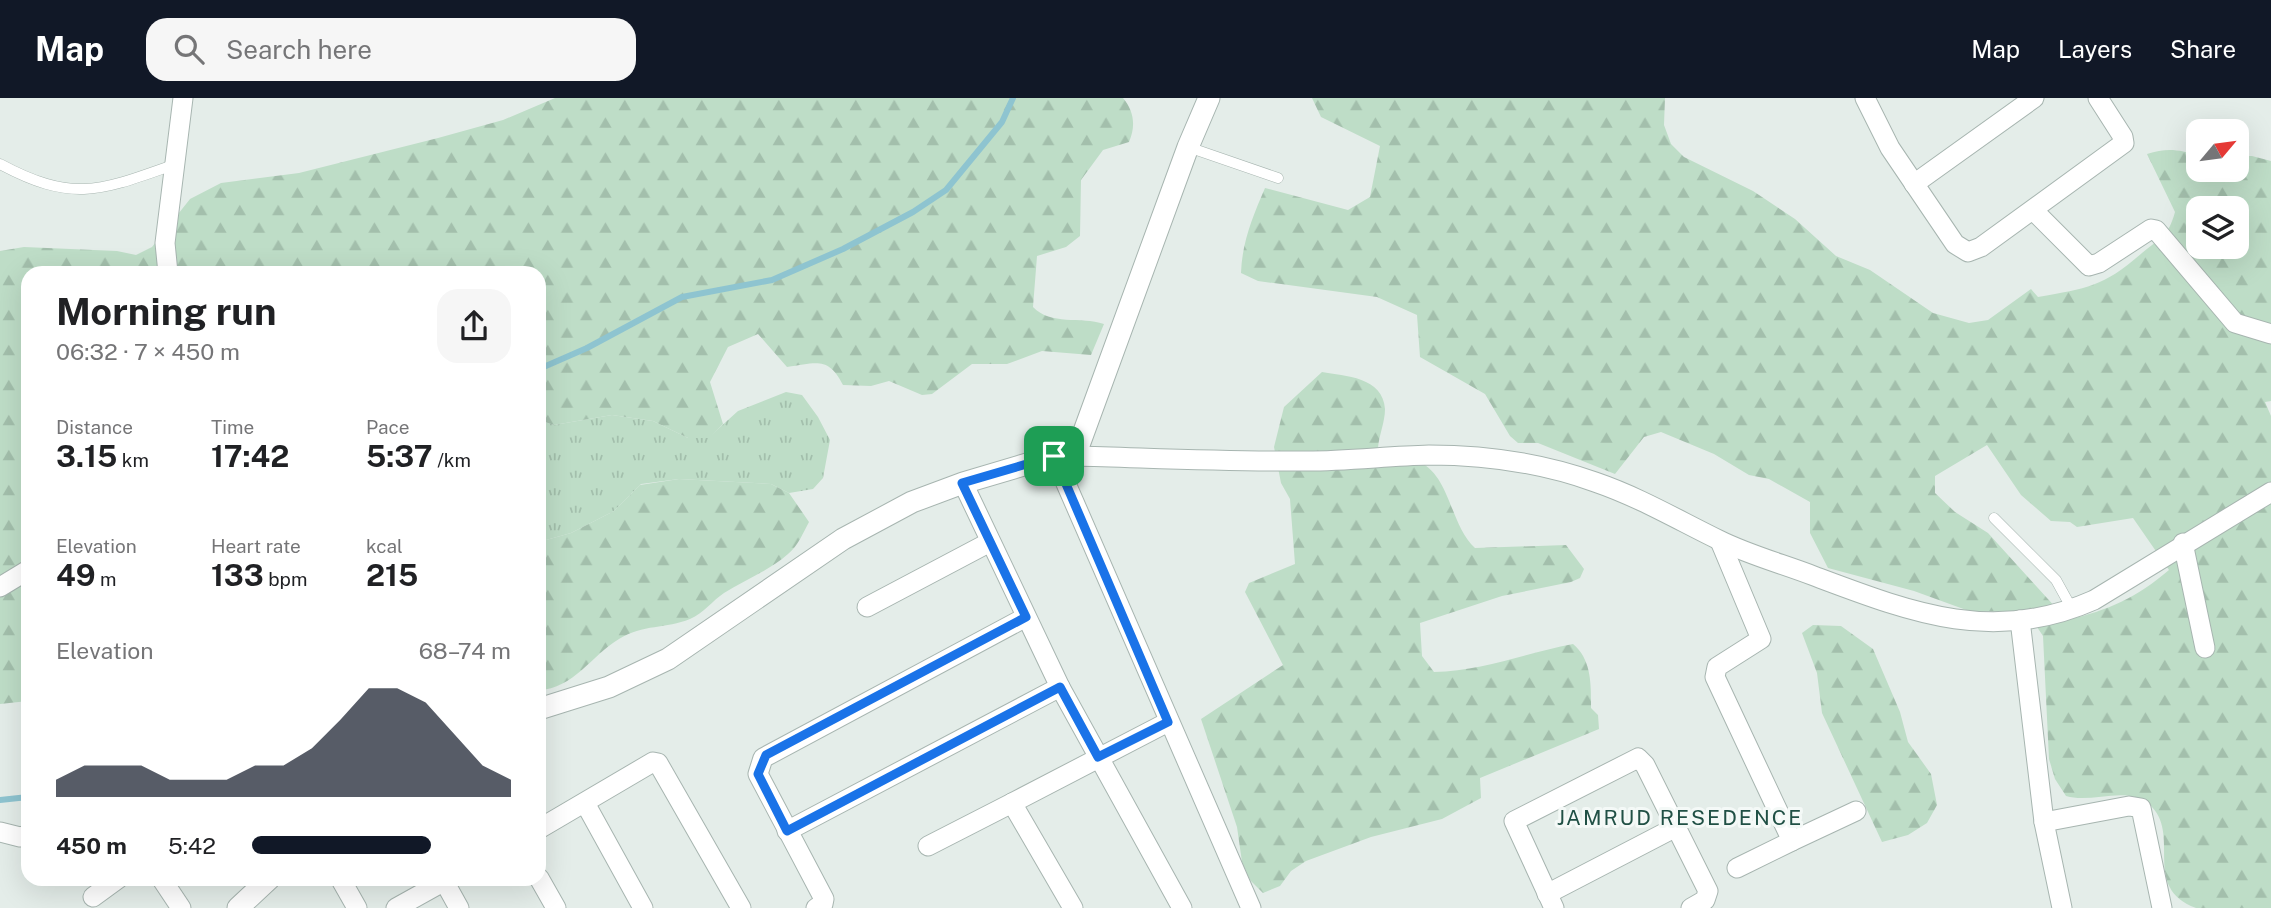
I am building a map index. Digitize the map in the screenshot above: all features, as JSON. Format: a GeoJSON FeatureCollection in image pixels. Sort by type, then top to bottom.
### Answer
{"type":"FeatureCollection","features":[{"type":"Feature","properties":{"kind":"street"},"geometry":{"type":"LineString","coordinates":[[167,266],[165,243],[183,98]]}},
{"type":"Feature","properties":{"kind":"street"},"geometry":{"type":"LineString","coordinates":[[1209,98],[1065,456],[1168,722],[1251,908]]}},
{"type":"Feature","properties":{"kind":"street"},"geometry":{"type":"LineString","coordinates":[[1914,184],[2034,98]]}},
{"type":"Feature","properties":{"kind":"street"},"geometry":{"type":"LineString","coordinates":[[1870,101],[1890,148],[1955,244],[1968,252],[1981,247],[2034,210],[2124,143],[2123,137],[2098,98]]}},
{"type":"Feature","properties":{"kind":"street"},"geometry":{"type":"LineString","coordinates":[[2034,210],[2089,265],[2099,263],[2151,229],[2156,230],[2235,323],[2271,334]]}},
{"type":"Feature","properties":{"kind":"street"},"geometry":{"type":"LineString","coordinates":[[546,707],[609,687],[668,659],[843,539],[912,502],[962,483],[1065,456],[1309,461],[1430,455],[1533,464],[1597,482],[1679,517],[1720,541],[1931,617],[1956,621],[2020,620],[2072,610],[2094,600],[2183,543],[2271,492]]}},
{"type":"Feature","properties":{"kind":"street"},"geometry":{"type":"LineString","coordinates":[[962,483],[1060,687],[1182,908]]}},
{"type":"Feature","properties":{"kind":"street"},"geometry":{"type":"LineString","coordinates":[[1720,541],[1761,639],[1717,667],[1715,677],[1792,841]]}},
{"type":"Feature","properties":{"kind":"street"},"geometry":{"type":"LineString","coordinates":[[867,607],[990,542]]}},
{"type":"Feature","properties":{"kind":"street"},"geometry":{"type":"LineString","coordinates":[[2183,543],[2205,648]]}},
{"type":"Feature","properties":{"kind":"street"},"geometry":{"type":"LineString","coordinates":[[0,587],[21,574]]}},
{"type":"Feature","properties":{"kind":"street"},"geometry":{"type":"LineString","coordinates":[[816,908],[823,904],[824,899],[758,774],[766,755],[1026,617]]}},
{"type":"Feature","properties":{"kind":"street"},"geometry":{"type":"LineString","coordinates":[[2020,620],[2044,822],[2062,908]]}},
{"type":"Feature","properties":{"kind":"street"},"geometry":{"type":"LineString","coordinates":[[787,831],[1060,687]]}},
{"type":"Feature","properties":{"kind":"street"},"geometry":{"type":"LineString","coordinates":[[928,846],[1168,722]]}},
{"type":"Feature","properties":{"kind":"street"},"geometry":{"type":"LineString","coordinates":[[1676,827],[1550,901],[1514,823],[1533,809],[1637,758],[1645,765],[1676,827],[1708,891],[1706,900],[1691,908]]}},
{"type":"Feature","properties":{"kind":"street"},"geometry":{"type":"LineString","coordinates":[[546,825],[653,762],[658,763],[741,908]]}},
{"type":"Feature","properties":{"kind":"street"},"geometry":{"type":"LineString","coordinates":[[585,803],[643,908]]}},
{"type":"Feature","properties":{"kind":"street"},"geometry":{"type":"LineString","coordinates":[[1012,803],[1073,908]]}},
{"type":"Feature","properties":{"kind":"street"},"geometry":{"type":"LineString","coordinates":[[2044,822],[2129,806],[2141,808],[2162,908]]}},
{"type":"Feature","properties":{"kind":"street"},"geometry":{"type":"LineString","coordinates":[[1737,868],[1856,811]]}},
{"type":"Feature","properties":{"kind":"street"},"geometry":{"type":"LineString","coordinates":[[0,832],[21,837]]}},
{"type":"Feature","properties":{"kind":"street"},"geometry":{"type":"LineString","coordinates":[[93,897],[108,886]]}},
{"type":"Feature","properties":{"kind":"street"},"geometry":{"type":"LineString","coordinates":[[166,886],[181,908]]}},
{"type":"Feature","properties":{"kind":"street"},"geometry":{"type":"LineString","coordinates":[[238,908],[261,886]]}},
{"type":"Feature","properties":{"kind":"street"},"geometry":{"type":"LineString","coordinates":[[345,886],[357,908]]}},
{"type":"Feature","properties":{"kind":"street"},"geometry":{"type":"LineString","coordinates":[[396,908],[436,886]]}},
{"type":"Feature","properties":{"kind":"street"},"geometry":{"type":"LineString","coordinates":[[450,886],[459,908]]}},
{"type":"Feature","properties":{"kind":"street"},"geometry":{"type":"LineString","coordinates":[[544,886],[556,908]]}},
{"type":"Feature","properties":{"kind":"lane"},"geometry":{"type":"LineString","coordinates":[[1188,147],[1278,178]]}},
{"type":"Feature","properties":{"kind":"lane"},"geometry":{"type":"LineString","coordinates":[[0,164],[49,187],[76,191],[117,186],[173,165]]}},
{"type":"Feature","properties":{"kind":"lane"},"geometry":{"type":"LineString","coordinates":[[1994,518],[2056,580],[2072,610]]}},
{"type":"Feature","properties":{"kind":"green space"},"geometry":{"type":"Polygon","coordinates":[[[555,98],[1123,98],[1132,113],[1131,136],[1129,142],[1103,150],[1081,180],[1080,236],[1066,247],[1037,256],[1033,307],[1048,317],[1104,324],[1091,355],[1042,351],[1007,364],[972,364],[932,394],[922,395],[889,381],[871,386],[843,385],[832,369],[821,364],[787,367],[758,334],[728,347],[710,382],[723,424],[709,438],[688,438],[653,421],[612,415],[554,425],[546,422],[546,266],[21,266],[21,702],[0,704],[0,251],[24,247],[117,251],[136,255],[152,247],[190,199],[221,183],[299,173],[503,120],[555,98]]]}},
{"type":"Feature","properties":{"kind":"green space"},"geometry":{"type":"Polygon","coordinates":[[[1312,98],[1665,98],[1664,125],[1671,144],[1684,157],[1753,191],[1795,219],[1836,256],[1870,270],[1933,313],[1969,323],[1988,320],[2031,289],[2038,297],[2094,284],[2116,273],[2163,236],[2170,227],[2175,212],[2147,154],[2166,150],[2186,153],[2186,182],[2249,182],[2249,156],[2271,161],[2271,401],[2265,402],[2271,416],[2271,908],[2196,908],[2179,899],[2165,874],[2163,830],[2158,816],[2149,804],[2130,796],[2066,796],[2055,779],[2049,759],[2043,636],[2027,612],[1969,611],[1914,591],[1828,568],[1810,533],[1810,502],[1769,479],[1749,475],[1714,454],[1661,432],[1644,437],[1615,474],[1538,443],[1518,443],[1510,436],[1485,394],[1420,357],[1417,315],[1377,297],[1258,281],[1241,273],[1246,240],[1265,188],[1348,210],[1370,197],[1380,146],[1321,117],[1312,98]],[[1987,445],[1935,476],[1935,493],[1955,512],[1988,533],[2067,620],[2121,602],[2169,570],[2133,518],[2077,527],[2070,522],[2051,521],[2021,495],[1987,445]]]}},
{"type":"Feature","properties":{"kind":"green space"},"geometry":{"type":"Polygon","coordinates":[[[1322,372],[1352,377],[1378,390],[1385,409],[1378,448],[1410,457],[1430,469],[1444,490],[1460,527],[1475,548],[1566,545],[1584,569],[1580,578],[1571,582],[1502,596],[1420,623],[1422,656],[1434,672],[1487,665],[1573,644],[1587,665],[1591,708],[1598,715],[1599,729],[1480,778],[1481,798],[1442,819],[1371,837],[1306,861],[1291,871],[1280,886],[1263,893],[1250,880],[1242,862],[1237,827],[1201,719],[1283,665],[1245,592],[1249,583],[1295,564],[1290,499],[1281,483],[1274,447],[1284,407],[1322,372]]]}},
{"type":"Feature","properties":{"kind":"green space"},"geometry":{"type":"Polygon","coordinates":[[[786,392],[802,395],[830,440],[823,478],[813,489],[789,493],[771,484],[679,479],[641,484],[614,511],[571,533],[546,540],[546,422],[554,425],[612,415],[653,421],[688,438],[708,438],[738,411],[786,392]]]}},
{"type":"Feature","properties":{"kind":"green space"},"geometry":{"type":"Polygon","coordinates":[[[679,479],[771,484],[789,493],[809,522],[797,543],[781,560],[724,593],[695,616],[681,622],[628,634],[609,646],[572,678],[546,689],[546,540],[571,533],[614,511],[640,485],[679,479]]]}},
{"type":"Feature","properties":{"kind":"green space"},"geometry":{"type":"Polygon","coordinates":[[[1813,625],[1841,626],[1873,649],[1900,712],[1908,742],[1931,774],[1937,805],[1927,823],[1908,835],[1882,842],[1822,713],[1817,673],[1802,633],[1813,625]]]}},
{"type":"Feature","properties":{"kind":"waterway"},"geometry":{"type":"LineString","coordinates":[[546,366],[587,348],[682,297],[772,280],[843,249],[913,212],[946,190],[1002,122],[1013,98]]}},
{"type":"Feature","properties":{"kind":"waterway"},"geometry":{"type":"LineString","coordinates":[[0,800],[21,798]]}},
{"type":"Feature","properties":{"kind":"district","name":"JAMRUD RESEDENCE"},"geometry":{"type":"Point","coordinates":[1680,817]}},
{"type":"Feature","properties":{"kind":"route"},"geometry":{"type":"LineString","coordinates":[[1054,456],[1168,722],[1098,757],[1060,687],[787,831],[758,774],[766,755],[1026,617],[962,483],[1054,456]]}}]}
